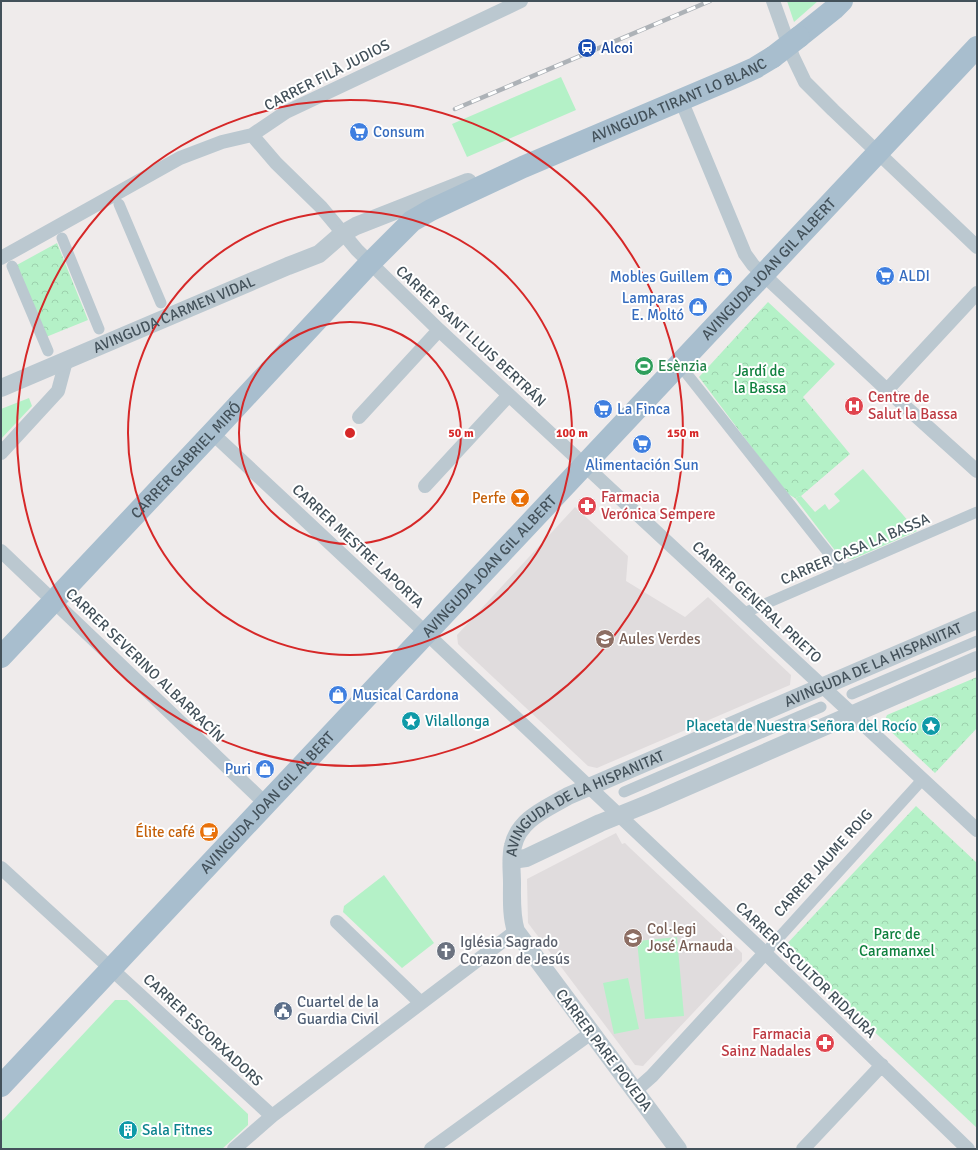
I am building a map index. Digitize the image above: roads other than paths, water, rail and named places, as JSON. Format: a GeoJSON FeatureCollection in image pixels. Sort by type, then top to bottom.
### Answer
{"type":"FeatureCollection","features":[{"type":"Feature","properties":{"kind":"main road","name":"AVINGUDA TIRANT LO BLANC"},"geometry":{"type":"LineString","coordinates":[[370,263],[406,226],[419,216],[546,157],[755,68],[773,57],[799,37],[842,1]]}},
{"type":"Feature","properties":{"kind":"main road","name":"AVINGUDA JOAN GIL ALBERT"},"geometry":{"type":"LineString","coordinates":[[1,1086],[977,47]]}},
{"type":"Feature","properties":{"kind":"main road","name":"CARRER GABRIEL MIRÓ"},"geometry":{"type":"LineString","coordinates":[[1,656],[370,263]]}},
{"type":"Feature","properties":{"kind":"street","name":"CARRER FILÀ JUDIOS"},"geometry":{"type":"LineString","coordinates":[[6,262],[180,158],[222,142],[252,135],[286,112],[521,1]]}},
{"type":"Feature","properties":{"kind":"street"},"geometry":{"type":"LineString","coordinates":[[773,1],[793,57],[805,82],[977,247]]}},
{"type":"Feature","properties":{"kind":"street"},"geometry":{"type":"LineString","coordinates":[[681,100],[745,254],[752,265],[977,471]]}},
{"type":"Feature","properties":{"kind":"street","name":"CARRER SANT LLUIS BERTRÁN"},"geometry":{"type":"LineString","coordinates":[[252,135],[276,163],[321,207],[342,234],[370,263],[439,330],[584,465]]}},
{"type":"Feature","properties":{"kind":"street","name":"AVINGUDA TIRANT LO BLANC"},"geometry":{"type":"LineString","coordinates":[[342,234],[368,221],[448,190],[514,162],[546,157]]}},
{"type":"Feature","properties":{"kind":"street"},"geometry":{"type":"LineString","coordinates":[[119,204],[160,303]]}},
{"type":"Feature","properties":{"kind":"street","name":"AVINGUDA CARMEN VIDAL"},"geometry":{"type":"LineString","coordinates":[[1,388],[319,254],[342,234]]}},
{"type":"Feature","properties":{"kind":"street"},"geometry":{"type":"LineString","coordinates":[[62,238],[99,328]]}},
{"type":"Feature","properties":{"kind":"street"},"geometry":{"type":"LineString","coordinates":[[6,262],[48,351]]}},
{"type":"Feature","properties":{"kind":"street"},"geometry":{"type":"LineString","coordinates":[[887,390],[977,293]]}},
{"type":"Feature","properties":{"kind":"street"},"geometry":{"type":"LineString","coordinates":[[359,417],[439,330]]}},
{"type":"Feature","properties":{"kind":"street"},"geometry":{"type":"LineString","coordinates":[[1,453],[58,391],[66,361]]}},
{"type":"Feature","properties":{"kind":"street"},"geometry":{"type":"LineString","coordinates":[[679,364],[842,570]]}},
{"type":"Feature","properties":{"kind":"street"},"geometry":{"type":"LineString","coordinates":[[425,486],[509,395]]}},
{"type":"Feature","properties":{"kind":"street","name":"CARRER MESTRE LAPORTA"},"geometry":{"type":"LineString","coordinates":[[212,433],[619,815]]}},
{"type":"Feature","properties":{"kind":"street","name":"CARRER GENERAL PRIETO"},"geometry":{"type":"LineString","coordinates":[[584,465],[977,830]]}},
{"type":"Feature","properties":{"kind":"street","name":"CARRER CASA LA BASSA"},"geometry":{"type":"LineString","coordinates":[[744,613],[977,512]]}},
{"type":"Feature","properties":{"kind":"street","name":"CARRER SEVERINO ALBARRACÍN"},"geometry":{"type":"LineString","coordinates":[[1,551],[266,804]]}},
{"type":"Feature","properties":{"kind":"street","name":"AVINGUDA DE LA HISPANITAT"},"geometry":{"type":"LineString","coordinates":[[977,620],[568,796],[544,810],[527,822],[519,830],[513,847],[512,860],[526,858],[600,823],[977,660]]}},
{"type":"Feature","properties":{"kind":"street","name":"AVINGUDA DE LA HISPANITAT"},"geometry":{"type":"LineString","coordinates":[[852,694],[977,641]]}},
{"type":"Feature","properties":{"kind":"street","name":"AVINGUDA DE LA HISPANITAT"},"geometry":{"type":"LineString","coordinates":[[624,792],[821,707]]}},
{"type":"Feature","properties":{"kind":"street","name":"CARRER JAUME ROIG"},"geometry":{"type":"LineString","coordinates":[[635,1091],[652,1076],[922,780]]}},
{"type":"Feature","properties":{"kind":"street","name":"CARRER ESCULTOR RIDAURA"},"geometry":{"type":"LineString","coordinates":[[619,815],[765,953],[968,1149]]}},
{"type":"Feature","properties":{"kind":"street","name":"CARRER PARE POVEDA"},"geometry":{"type":"LineString","coordinates":[[512,860],[512,915],[516,931],[678,1149]]}},
{"type":"Feature","properties":{"kind":"street","name":"CARRER ESCORXADORS"},"geometry":{"type":"LineString","coordinates":[[1,868],[272,1116]]}},
{"type":"Feature","properties":{"kind":"street"},"geometry":{"type":"LineString","coordinates":[[337,922],[421,1003]]}},
{"type":"Feature","properties":{"kind":"street"},"geometry":{"type":"LineString","coordinates":[[234,1149],[272,1116],[516,931]]}},
{"type":"Feature","properties":{"kind":"street"},"geometry":{"type":"LineString","coordinates":[[431,1149],[591,1033]]}},
{"type":"Feature","properties":{"kind":"street"},"geometry":{"type":"LineString","coordinates":[[803,1149],[882,1065]]}},
{"type":"Feature","properties":{"kind":"railway"},"geometry":{"type":"LineString","coordinates":[[455,109],[710,1]]}},
{"type":"Feature","properties":{"kind":"place","name":"Alcoi"},"geometry":{"type":"Point","coordinates":[587,48]}},
{"type":"Feature","properties":{"kind":"place","name":"Consum"},"geometry":{"type":"Point","coordinates":[359,132]}},
{"type":"Feature","properties":{"kind":"place","name":"ALDI"},"geometry":{"type":"Point","coordinates":[885,276]}},
{"type":"Feature","properties":{"kind":"place","name":"Mobles Guillem"},"geometry":{"type":"Point","coordinates":[723,277]}},
{"type":"Feature","properties":{"kind":"place","name":"Lamparas E. Moltó"},"geometry":{"type":"Point","coordinates":[698,307]}},
{"type":"Feature","properties":{"kind":"place","name":"Esènzia"},"geometry":{"type":"Point","coordinates":[644,366]}},
{"type":"Feature","properties":{"kind":"place","name":"Centre de Salut la Bassa"},"geometry":{"type":"Point","coordinates":[854,406]}},
{"type":"Feature","properties":{"kind":"place","name":"La Finca"},"geometry":{"type":"Point","coordinates":[603,409]}},
{"type":"Feature","properties":{"kind":"place","name":"Alimentación Sun"},"geometry":{"type":"Point","coordinates":[642,444]}},
{"type":"Feature","properties":{"kind":"place","name":"Perfe"},"geometry":{"type":"Point","coordinates":[520,498]}},
{"type":"Feature","properties":{"kind":"place","name":"Farmacia Verónica Sempere"},"geometry":{"type":"Point","coordinates":[587,506]}},
{"type":"Feature","properties":{"kind":"place","name":"Aules Verdes"},"geometry":{"type":"Point","coordinates":[605,639]}},
{"type":"Feature","properties":{"kind":"place","name":"Musical Cardona"},"geometry":{"type":"Point","coordinates":[338,695]}},
{"type":"Feature","properties":{"kind":"place","name":"Vilallonga"},"geometry":{"type":"Point","coordinates":[411,721]}},
{"type":"Feature","properties":{"kind":"place","name":"Placeta de Nuestra Señora del Rocío"},"geometry":{"type":"Point","coordinates":[931,726]}},
{"type":"Feature","properties":{"kind":"place","name":"Puri"},"geometry":{"type":"Point","coordinates":[265,769]}},
{"type":"Feature","properties":{"kind":"place","name":"Élite café"},"geometry":{"type":"Point","coordinates":[209,832]}},
{"type":"Feature","properties":{"kind":"place","name":"Col·legi José Arnauda"},"geometry":{"type":"Point","coordinates":[633,938]}},
{"type":"Feature","properties":{"kind":"place","name":"Iglésia Sagrado Corazon de Jesús"},"geometry":{"type":"Point","coordinates":[446,951]}},
{"type":"Feature","properties":{"kind":"place","name":"Cuartel de la Guardia Civil"},"geometry":{"type":"Point","coordinates":[283,1011]}},
{"type":"Feature","properties":{"kind":"place","name":"Farmacia Sainz Nadales"},"geometry":{"type":"Point","coordinates":[825,1043]}},
{"type":"Feature","properties":{"kind":"place","name":"Sala Fitnes"},"geometry":{"type":"Point","coordinates":[128,1130]}},
{"type":"Feature","properties":{"kind":"park label","name":"Jardí de la Bassa"},"geometry":{"type":"Point","coordinates":[760,380]}},
{"type":"Feature","properties":{"kind":"park label","name":"Parc de Caramanxel"},"geometry":{"type":"Point","coordinates":[897,942]}}]}
